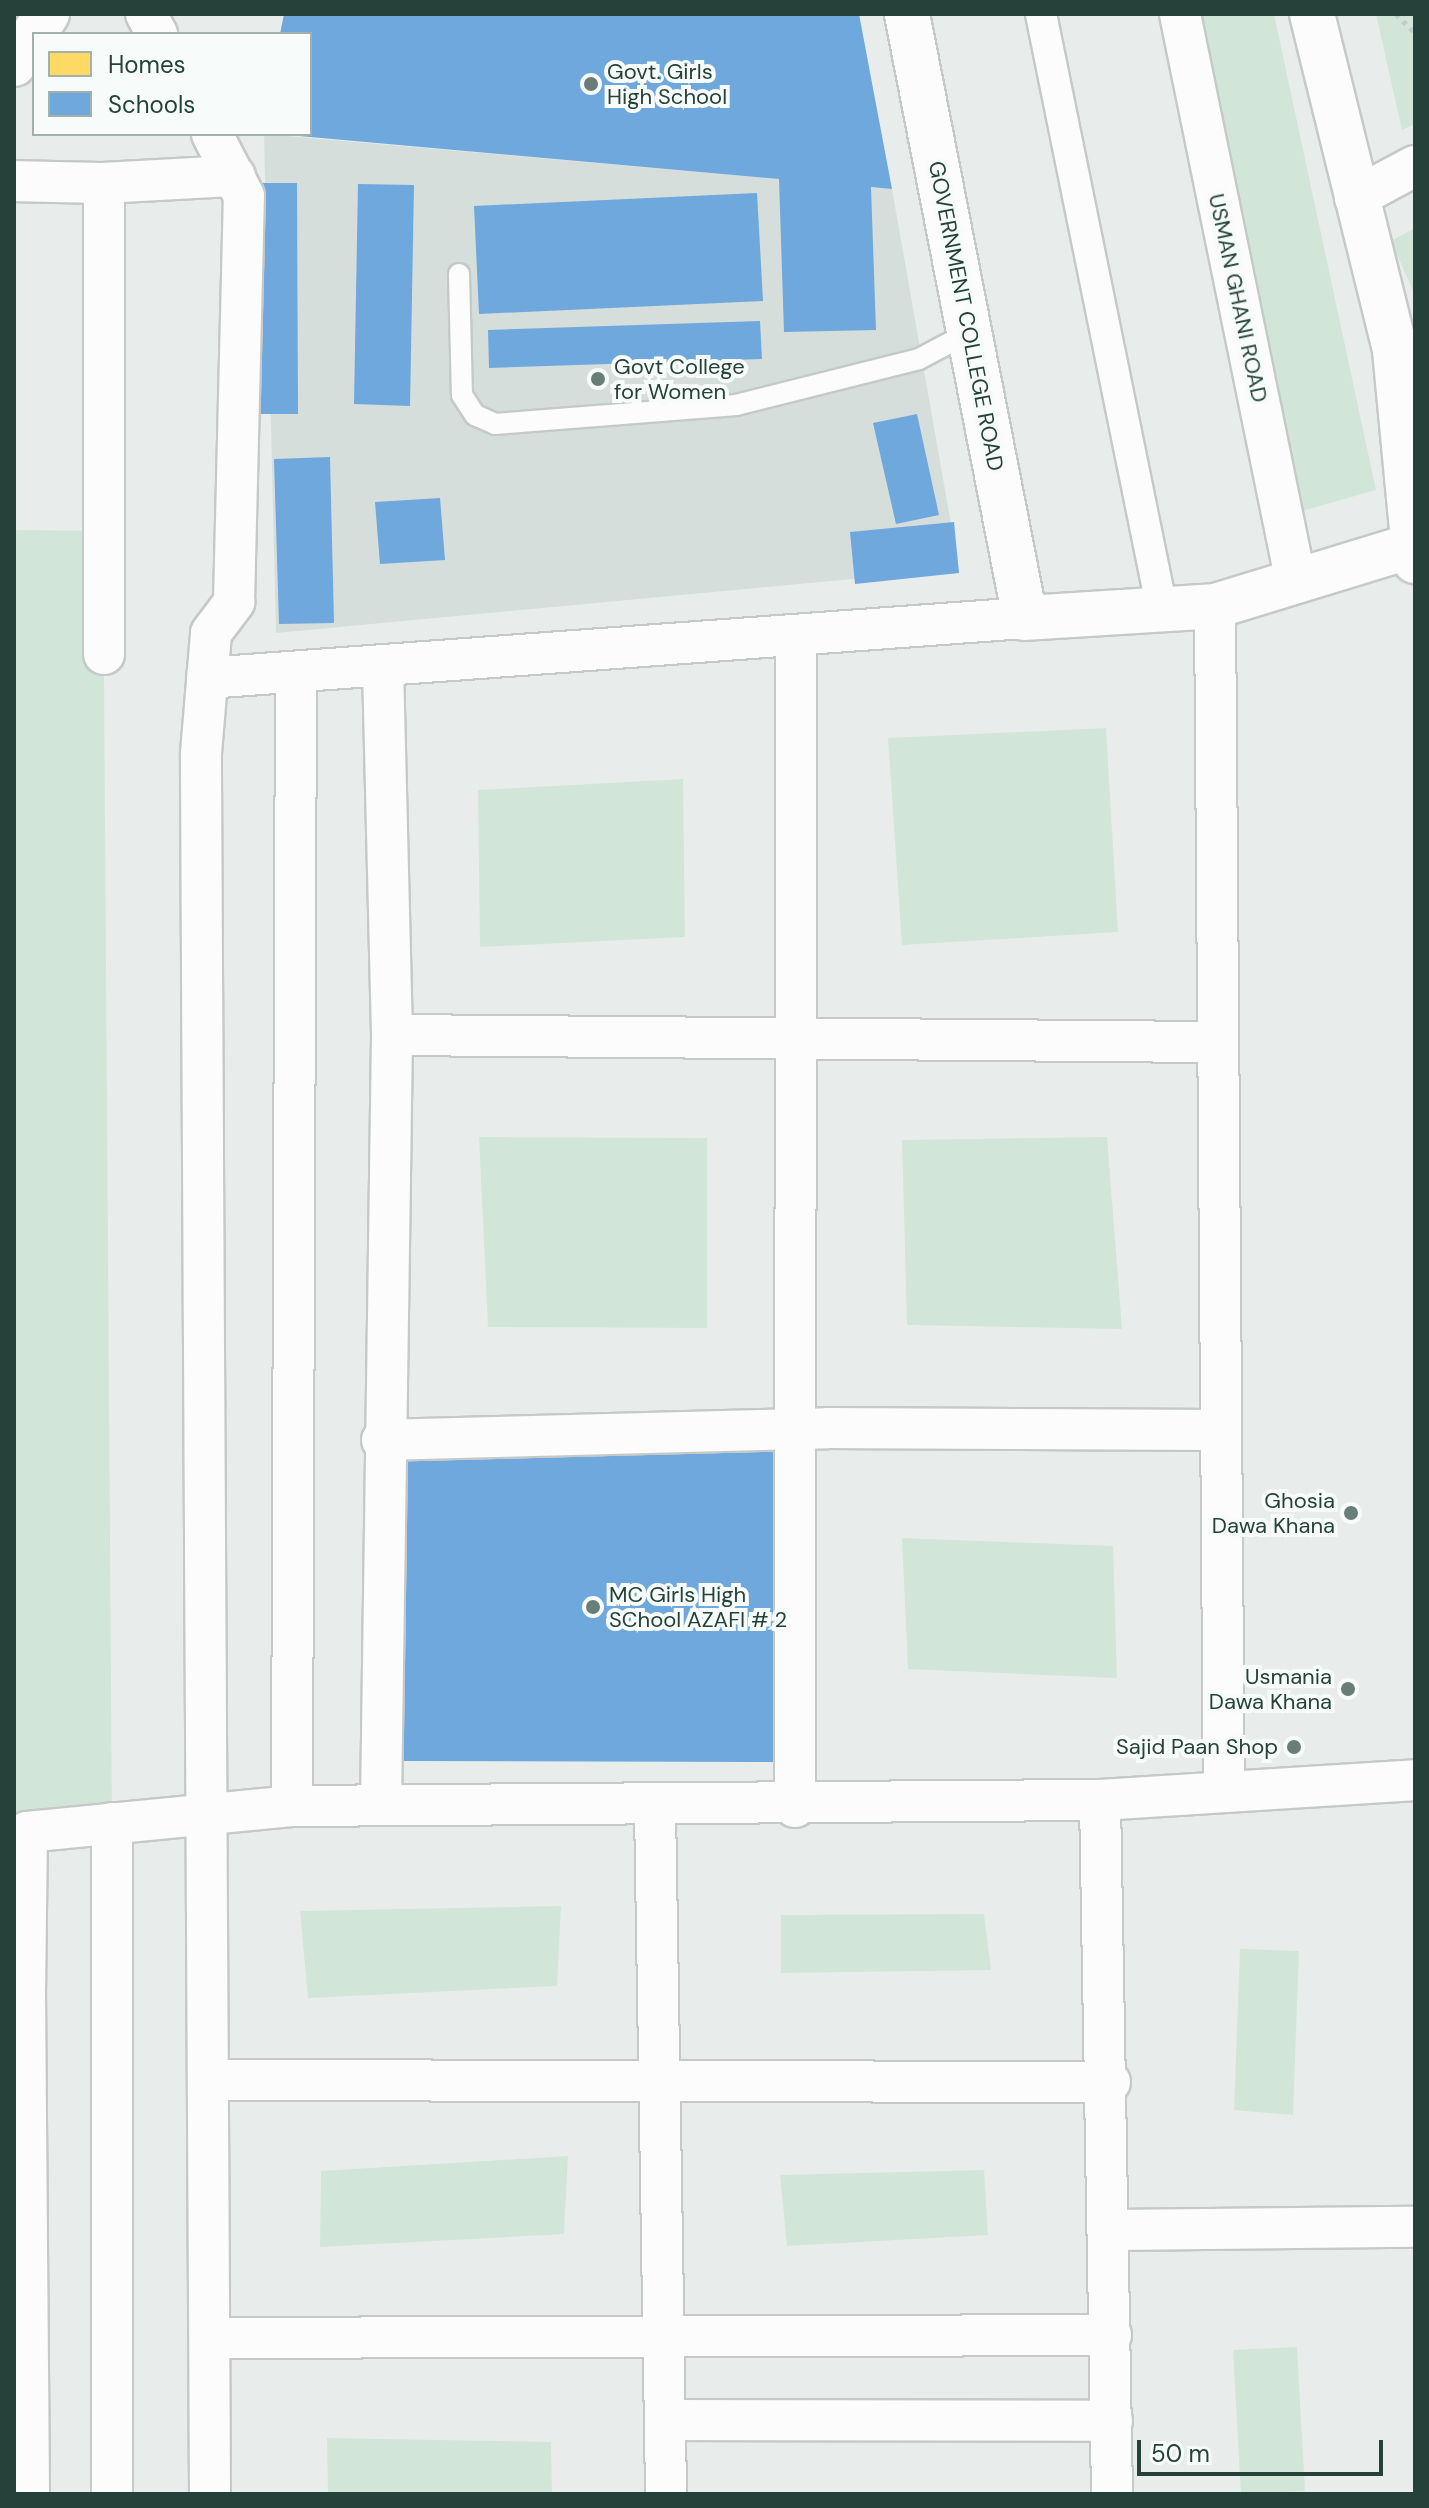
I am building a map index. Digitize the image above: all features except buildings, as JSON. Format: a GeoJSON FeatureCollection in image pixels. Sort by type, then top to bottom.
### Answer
{"type":"FeatureCollection","features":[{"type":"Feature","properties":{"kind":"street"},"geometry":{"type":"LineString","coordinates":[[35,32],[47,14]]}},
{"type":"Feature","properties":{"kind":"street"},"geometry":{"type":"LineString","coordinates":[[146,14],[156,32]]}},
{"type":"Feature","properties":{"kind":"street","name":"GOVERNMENT COLLEGE ROAD"},"geometry":{"type":"LineString","coordinates":[[907,14],[1025,618]]}},
{"type":"Feature","properties":{"kind":"street"},"geometry":{"type":"LineString","coordinates":[[1041,14],[1162,609]]}},
{"type":"Feature","properties":{"kind":"street","name":"USMAN GHANI ROAD"},"geometry":{"type":"LineString","coordinates":[[1180,14],[1296,582]]}},
{"type":"Feature","properties":{"kind":"street"},"geometry":{"type":"LineString","coordinates":[[207,678],[1215,606],[1414,553],[1405,344],[1355,198],[1312,14]]}},
{"type":"Feature","properties":{"kind":"street"},"geometry":{"type":"LineString","coordinates":[[14,64],[32,37]]}},
{"type":"Feature","properties":{"kind":"street"},"geometry":{"type":"LineString","coordinates":[[210,2494],[212,2338],[204,1814],[207,678],[211,633],[234,602],[244,196],[213,136]]}},
{"type":"Feature","properties":{"kind":"street"},"geometry":{"type":"LineString","coordinates":[[1355,198],[1415,166]]}},
{"type":"Feature","properties":{"kind":"street"},"geometry":{"type":"LineString","coordinates":[[14,181],[104,183],[235,176]]}},
{"type":"Feature","properties":{"kind":"street"},"geometry":{"type":"LineString","coordinates":[[104,183],[104,654]]}},
{"type":"Feature","properties":{"kind":"street"},"geometry":{"type":"LineString","coordinates":[[1215,606],[1224,1792]]}},
{"type":"Feature","properties":{"kind":"street"},"geometry":{"type":"LineString","coordinates":[[795,1807],[796,635]]}},
{"type":"Feature","properties":{"kind":"street"},"geometry":{"type":"LineString","coordinates":[[381,1805],[382,1440],[392,1035],[383,666]]}},
{"type":"Feature","properties":{"kind":"street"},"geometry":{"type":"LineString","coordinates":[[292,1806],[296,672]]}},
{"type":"Feature","properties":{"kind":"street"},"geometry":{"type":"LineString","coordinates":[[392,1035],[1216,1042]]}},
{"type":"Feature","properties":{"kind":"street"},"geometry":{"type":"LineString","coordinates":[[382,1440],[796,1429],[1219,1430]]}},
{"type":"Feature","properties":{"kind":"street"},"geometry":{"type":"LineString","coordinates":[[29,2494],[20,2350],[21,1833],[292,1806],[795,1807],[1100,1800],[1415,1780]]}},
{"type":"Feature","properties":{"kind":"street"},"geometry":{"type":"LineString","coordinates":[[1100,1800],[1110,2082],[1112,2494]]}},
{"type":"Feature","properties":{"kind":"street"},"geometry":{"type":"LineString","coordinates":[[655,1807],[662,2082],[666,2494]]}},
{"type":"Feature","properties":{"kind":"street"},"geometry":{"type":"LineString","coordinates":[[112,1823],[112,2494]]}},
{"type":"Feature","properties":{"kind":"street"},"geometry":{"type":"LineString","coordinates":[[209,2080],[1110,2082]]}},
{"type":"Feature","properties":{"kind":"street"},"geometry":{"type":"LineString","coordinates":[[1111,2230],[1415,2227]]}},
{"type":"Feature","properties":{"kind":"street"},"geometry":{"type":"LineString","coordinates":[[212,2338],[1111,2335]]}},
{"type":"Feature","properties":{"kind":"street"},"geometry":{"type":"LineString","coordinates":[[666,2420],[1112,2421]]}},
{"type":"Feature","properties":{"kind":"lane"},"geometry":{"type":"LineString","coordinates":[[459,274],[462,395],[475,415],[495,424],[736,405],[919,359],[970,332]]}},
{"type":"Feature","properties":{"kind":"path"},"geometry":{"type":"LineString","coordinates":[[1396,14],[1415,33]]}},
{"type":"Feature","properties":{"kind":"shaded area","name":"Govt College for Women"},"geometry":{"type":"Polygon","coordinates":[[[264,136],[892,189],[959,569],[276,633],[264,136]]]}},
{"type":"Feature","properties":{"kind":"green space"},"geometry":{"type":"Polygon","coordinates":[[[1193,14],[1274,14],[1376,490],[1295,513],[1193,14]]]}},
{"type":"Feature","properties":{"kind":"green space"},"geometry":{"type":"Polygon","coordinates":[[[1376,14],[1415,14],[1415,124],[1402,130],[1376,14]]]}},
{"type":"Feature","properties":{"kind":"green space"},"geometry":{"type":"Polygon","coordinates":[[[1415,228],[1415,295],[1391,241],[1415,228]]]}},
{"type":"Feature","properties":{"kind":"green space"},"geometry":{"type":"Polygon","coordinates":[[[14,530],[103,531],[112,1823],[14,1820],[14,530]]]}},
{"type":"Feature","properties":{"kind":"green space"},"geometry":{"type":"Polygon","coordinates":[[[1106,728],[1118,932],[902,945],[888,738],[1106,728]]]}},
{"type":"Feature","properties":{"kind":"green space"},"geometry":{"type":"Polygon","coordinates":[[[683,779],[685,937],[480,947],[478,790],[683,779]]]}},
{"type":"Feature","properties":{"kind":"green space"},"geometry":{"type":"Polygon","coordinates":[[[479,1137],[707,1138],[707,1328],[488,1327],[479,1137]]]}},
{"type":"Feature","properties":{"kind":"green space"},"geometry":{"type":"Polygon","coordinates":[[[1107,1137],[1122,1329],[907,1325],[902,1140],[1107,1137]]]}},
{"type":"Feature","properties":{"kind":"green space"},"geometry":{"type":"Polygon","coordinates":[[[902,1538],[1113,1546],[1117,1678],[908,1669],[902,1538]]]}},
{"type":"Feature","properties":{"kind":"green space"},"geometry":{"type":"Polygon","coordinates":[[[561,1906],[557,1986],[308,1998],[300,1911],[561,1906]]]}},
{"type":"Feature","properties":{"kind":"green space"},"geometry":{"type":"Polygon","coordinates":[[[984,1914],[991,1970],[781,1973],[781,1915],[984,1914]]]}},
{"type":"Feature","properties":{"kind":"green space"},"geometry":{"type":"Polygon","coordinates":[[[1240,1949],[1299,1951],[1293,2115],[1234,2110],[1240,1949]]]}},
{"type":"Feature","properties":{"kind":"green space"},"geometry":{"type":"Polygon","coordinates":[[[568,2156],[564,2234],[320,2247],[321,2171],[568,2156]]]}},
{"type":"Feature","properties":{"kind":"green space"},"geometry":{"type":"Polygon","coordinates":[[[984,2170],[988,2235],[787,2246],[780,2175],[984,2170]]]}},
{"type":"Feature","properties":{"kind":"green space"},"geometry":{"type":"Polygon","coordinates":[[[1297,2347],[1305,2491],[1241,2494],[1233,2350],[1297,2347]]]}},
{"type":"Feature","properties":{"kind":"green space"},"geometry":{"type":"Polygon","coordinates":[[[327,2438],[551,2442],[552,2494],[328,2494],[327,2438]]]}},
{"type":"Feature","properties":{"kind":"place","name":"Govt. Girls High School"},"geometry":{"type":"Point","coordinates":[591,84]}},
{"type":"Feature","properties":{"kind":"place","name":"Govt College for Women"},"geometry":{"type":"Point","coordinates":[598,379]}},
{"type":"Feature","properties":{"kind":"place","name":"Ghosia Dawa Khana"},"geometry":{"type":"Point","coordinates":[1351,1513]}},
{"type":"Feature","properties":{"kind":"place","name":"MC Girls High SChool AZAFI # 2"},"geometry":{"type":"Point","coordinates":[593,1607]}},
{"type":"Feature","properties":{"kind":"place","name":"Usmania Dawa Khana"},"geometry":{"type":"Point","coordinates":[1348,1689]}},
{"type":"Feature","properties":{"kind":"place","name":"Sajid Paan Shop"},"geometry":{"type":"Point","coordinates":[1294,1747]}}]}
